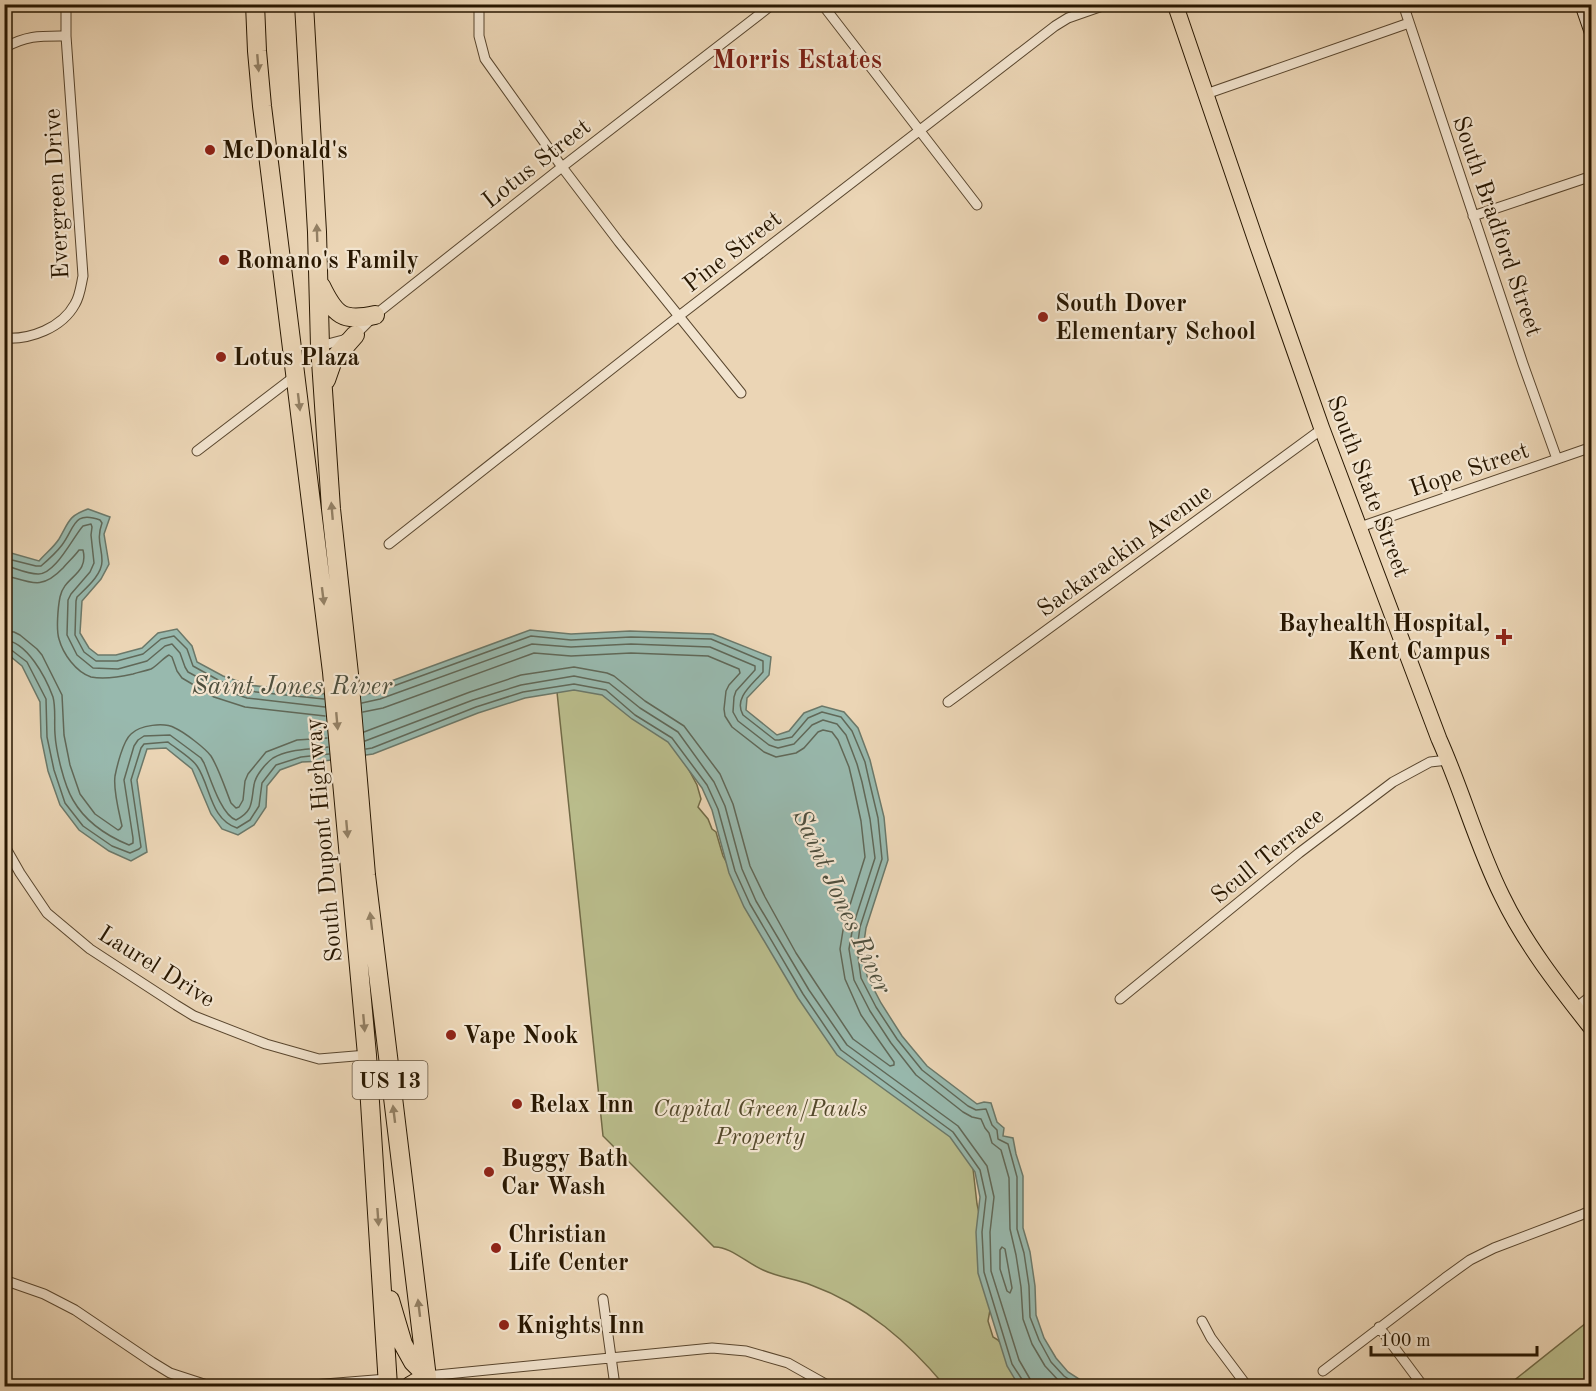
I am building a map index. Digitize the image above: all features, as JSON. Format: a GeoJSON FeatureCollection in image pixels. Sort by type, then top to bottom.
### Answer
{"type":"FeatureCollection","features":[{"type":"Feature","properties":{"kind":"highway","name":"South Dupont Highway"},"geometry":{"type":"LineString","coordinates":[[255,4],[262,106],[282,266],[340,673],[350,771],[428,1381]]}},
{"type":"Feature","properties":{"kind":"highway","name":"South Dupont Highway"},"geometry":{"type":"LineString","coordinates":[[304,4],[319,280],[320,346],[340,673]]}},
{"type":"Feature","properties":{"kind":"highway"},"geometry":{"type":"LineString","coordinates":[[282,266],[301,336],[309,344],[320,346]]}},
{"type":"Feature","properties":{"kind":"highway"},"geometry":{"type":"LineString","coordinates":[[319,280],[334,309],[342,315],[357,319],[375,315]]}},
{"type":"Feature","properties":{"kind":"highway"},"geometry":{"type":"LineString","coordinates":[[323,388],[333,360],[355,335]]}},
{"type":"Feature","properties":{"kind":"highway","name":"South Dupont Highway"},"geometry":{"type":"LineString","coordinates":[[350,771],[388,1382]]}},
{"type":"Feature","properties":{"kind":"highway"},"geometry":{"type":"LineString","coordinates":[[380,1245],[391,1308],[412,1362],[428,1381],[408,1386],[388,1382]]}},
{"type":"Feature","properties":{"kind":"highway"},"geometry":{"type":"LineString","coordinates":[[388,1382],[408,1369],[423,1345]]}},
{"type":"Feature","properties":{"kind":"main road","name":"South State Street"},"geometry":{"type":"LineString","coordinates":[[1175,4],[1322,429],[1493,877],[1502,897],[1536,954],[1592,1029]]}},
{"type":"Feature","properties":{"kind":"main road"},"geometry":{"type":"LineString","coordinates":[[1582,4],[1592,33]]}},
{"type":"Feature","properties":{"kind":"street","name":"Evergreen Drive"},"geometry":{"type":"LineString","coordinates":[[4,338],[23,338],[40,333],[54,325],[75,304],[83,276],[66,36],[66,4]]}},
{"type":"Feature","properties":{"kind":"street"},"geometry":{"type":"LineString","coordinates":[[479,4],[479,36],[485,59],[619,242],[741,393]]}},
{"type":"Feature","properties":{"kind":"street","name":"Lotus Street"},"geometry":{"type":"LineString","coordinates":[[320,346],[355,335],[375,315],[773,4]]}},
{"type":"Feature","properties":{"kind":"street"},"geometry":{"type":"LineString","coordinates":[[822,4],[977,205]]}},
{"type":"Feature","properties":{"kind":"street","name":"Pine Street"},"geometry":{"type":"LineString","coordinates":[[389,544],[679,316],[1063,21],[1108,4]]}},
{"type":"Feature","properties":{"kind":"street","name":"South Bradford Street"},"geometry":{"type":"LineString","coordinates":[[1403,4],[1557,459]]}},
{"type":"Feature","properties":{"kind":"street"},"geometry":{"type":"LineString","coordinates":[[1206,94],[1409,23]]}},
{"type":"Feature","properties":{"kind":"street"},"geometry":{"type":"LineString","coordinates":[[4,48],[21,39],[35,36],[66,36]]}},
{"type":"Feature","properties":{"kind":"street"},"geometry":{"type":"LineString","coordinates":[[1473,216],[1592,176]]}},
{"type":"Feature","properties":{"kind":"street"},"geometry":{"type":"LineString","coordinates":[[197,451],[296,376]]}},
{"type":"Feature","properties":{"kind":"street","name":"Sackarackin Avenue"},"geometry":{"type":"LineString","coordinates":[[948,702],[1322,429]]}},
{"type":"Feature","properties":{"kind":"street","name":"Hope Street"},"geometry":{"type":"LineString","coordinates":[[1360,527],[1592,447]]}},
{"type":"Feature","properties":{"kind":"street","name":"Scull Terrace"},"geometry":{"type":"LineString","coordinates":[[1120,999],[1299,853],[1393,782],[1431,762],[1448,760]]}},
{"type":"Feature","properties":{"kind":"street","name":"Laurel Drive"},"geometry":{"type":"LineString","coordinates":[[4,845],[47,913],[90,949],[194,1016],[266,1044],[319,1059],[367,1055]]}},
{"type":"Feature","properties":{"kind":"street"},"geometry":{"type":"LineString","coordinates":[[1576,1008],[1592,995]]}},
{"type":"Feature","properties":{"kind":"street"},"geometry":{"type":"LineString","coordinates":[[1323,1371],[1470,1260],[1494,1248],[1592,1210]]}},
{"type":"Feature","properties":{"kind":"street"},"geometry":{"type":"LineString","coordinates":[[4,1280],[44,1294],[75,1310],[171,1373],[210,1386]]}},
{"type":"Feature","properties":{"kind":"street"},"geometry":{"type":"LineString","coordinates":[[603,1299],[615,1386]]}},
{"type":"Feature","properties":{"kind":"street"},"geometry":{"type":"LineString","coordinates":[[1202,1321],[1211,1338],[1247,1386]]}},
{"type":"Feature","properties":{"kind":"street"},"geometry":{"type":"LineString","coordinates":[[1379,1327],[1423,1386]]}},
{"type":"Feature","properties":{"kind":"street"},"geometry":{"type":"LineString","coordinates":[[428,1381],[612,1357],[712,1348],[746,1351],[788,1363],[829,1386]]}},
{"type":"Feature","properties":{"kind":"street"},"geometry":{"type":"LineString","coordinates":[[300,1386],[388,1382]]}},
{"type":"Feature","properties":{"kind":"green space","name":"Capital Green/Pauls Property"},"geometry":{"type":"Polygon","coordinates":[[[597,682],[674,742],[697,785],[701,799],[698,807],[716,832],[723,856],[746,897],[758,930],[772,940],[971,1151],[982,1227],[990,1310],[988,1321],[993,1337],[1036,1386],[945,1386],[916,1354],[885,1326],[850,1303],[811,1285],[757,1267],[726,1249],[714,1247],[603,1136],[557,692],[597,682]]]}},
{"type":"Feature","properties":{"kind":"green space"},"geometry":{"type":"Polygon","coordinates":[[[1591,1319],[1591,1386],[1507,1386],[1591,1319]]]}},
{"type":"Feature","properties":{"kind":"water","name":"Saint Jones River"},"geometry":{"type":"Polygon","coordinates":[[[88,509],[110,517],[104,534],[109,564],[101,579],[82,601],[80,633],[89,648],[98,655],[116,655],[142,648],[158,633],[177,629],[192,646],[197,662],[223,676],[249,685],[321,694],[375,687],[530,630],[571,634],[630,631],[713,634],[771,657],[769,675],[747,698],[746,710],[777,735],[789,731],[804,713],[822,706],[844,712],[858,728],[870,760],[884,817],[888,860],[866,928],[863,949],[867,976],[902,1036],[927,1066],[977,1104],[991,1103],[997,1122],[1004,1128],[1003,1136],[1013,1138],[1023,1176],[1023,1228],[1030,1252],[1036,1315],[1044,1338],[1056,1358],[1068,1372],[1090,1386],[1019,1386],[1007,1366],[978,1273],[976,1232],[980,1197],[975,1172],[950,1137],[837,1055],[798,998],[744,907],[729,873],[712,810],[702,788],[668,742],[632,719],[602,695],[574,690],[525,698],[478,713],[373,754],[302,762],[280,770],[267,786],[266,807],[254,825],[238,835],[222,829],[211,814],[192,769],[166,748],[147,749],[137,780],[147,852],[131,861],[109,851],[79,830],[60,805],[48,771],[41,737],[40,702],[22,666],[5,652],[4,551],[39,561],[57,542],[73,517],[88,509]]]}},
{"type":"Feature","properties":{"kind":"place","name":"McDonald's"},"geometry":{"type":"Point","coordinates":[210,150]}},
{"type":"Feature","properties":{"kind":"place","name":"Romano's Family"},"geometry":{"type":"Point","coordinates":[224,260]}},
{"type":"Feature","properties":{"kind":"place","name":"South Dover Elementary School"},"geometry":{"type":"Point","coordinates":[1043,317]}},
{"type":"Feature","properties":{"kind":"place","name":"Lotus Plaza"},"geometry":{"type":"Point","coordinates":[221,357]}},
{"type":"Feature","properties":{"kind":"place","name":"Bayhealth Hospital, Kent Campus"},"geometry":{"type":"Point","coordinates":[1504,637]}},
{"type":"Feature","properties":{"kind":"place","name":"Vape Nook"},"geometry":{"type":"Point","coordinates":[451,1035]}},
{"type":"Feature","properties":{"kind":"place","name":"Relax Inn"},"geometry":{"type":"Point","coordinates":[517,1104]}},
{"type":"Feature","properties":{"kind":"place","name":"Buggy Bath Car Wash"},"geometry":{"type":"Point","coordinates":[489,1172]}},
{"type":"Feature","properties":{"kind":"place","name":"Christian Life Center"},"geometry":{"type":"Point","coordinates":[496,1248]}},
{"type":"Feature","properties":{"kind":"place","name":"Knights Inn"},"geometry":{"type":"Point","coordinates":[504,1325]}},
{"type":"Feature","properties":{"kind":"district","name":"Morris Estates"},"geometry":{"type":"Point","coordinates":[797,59]}}]}
